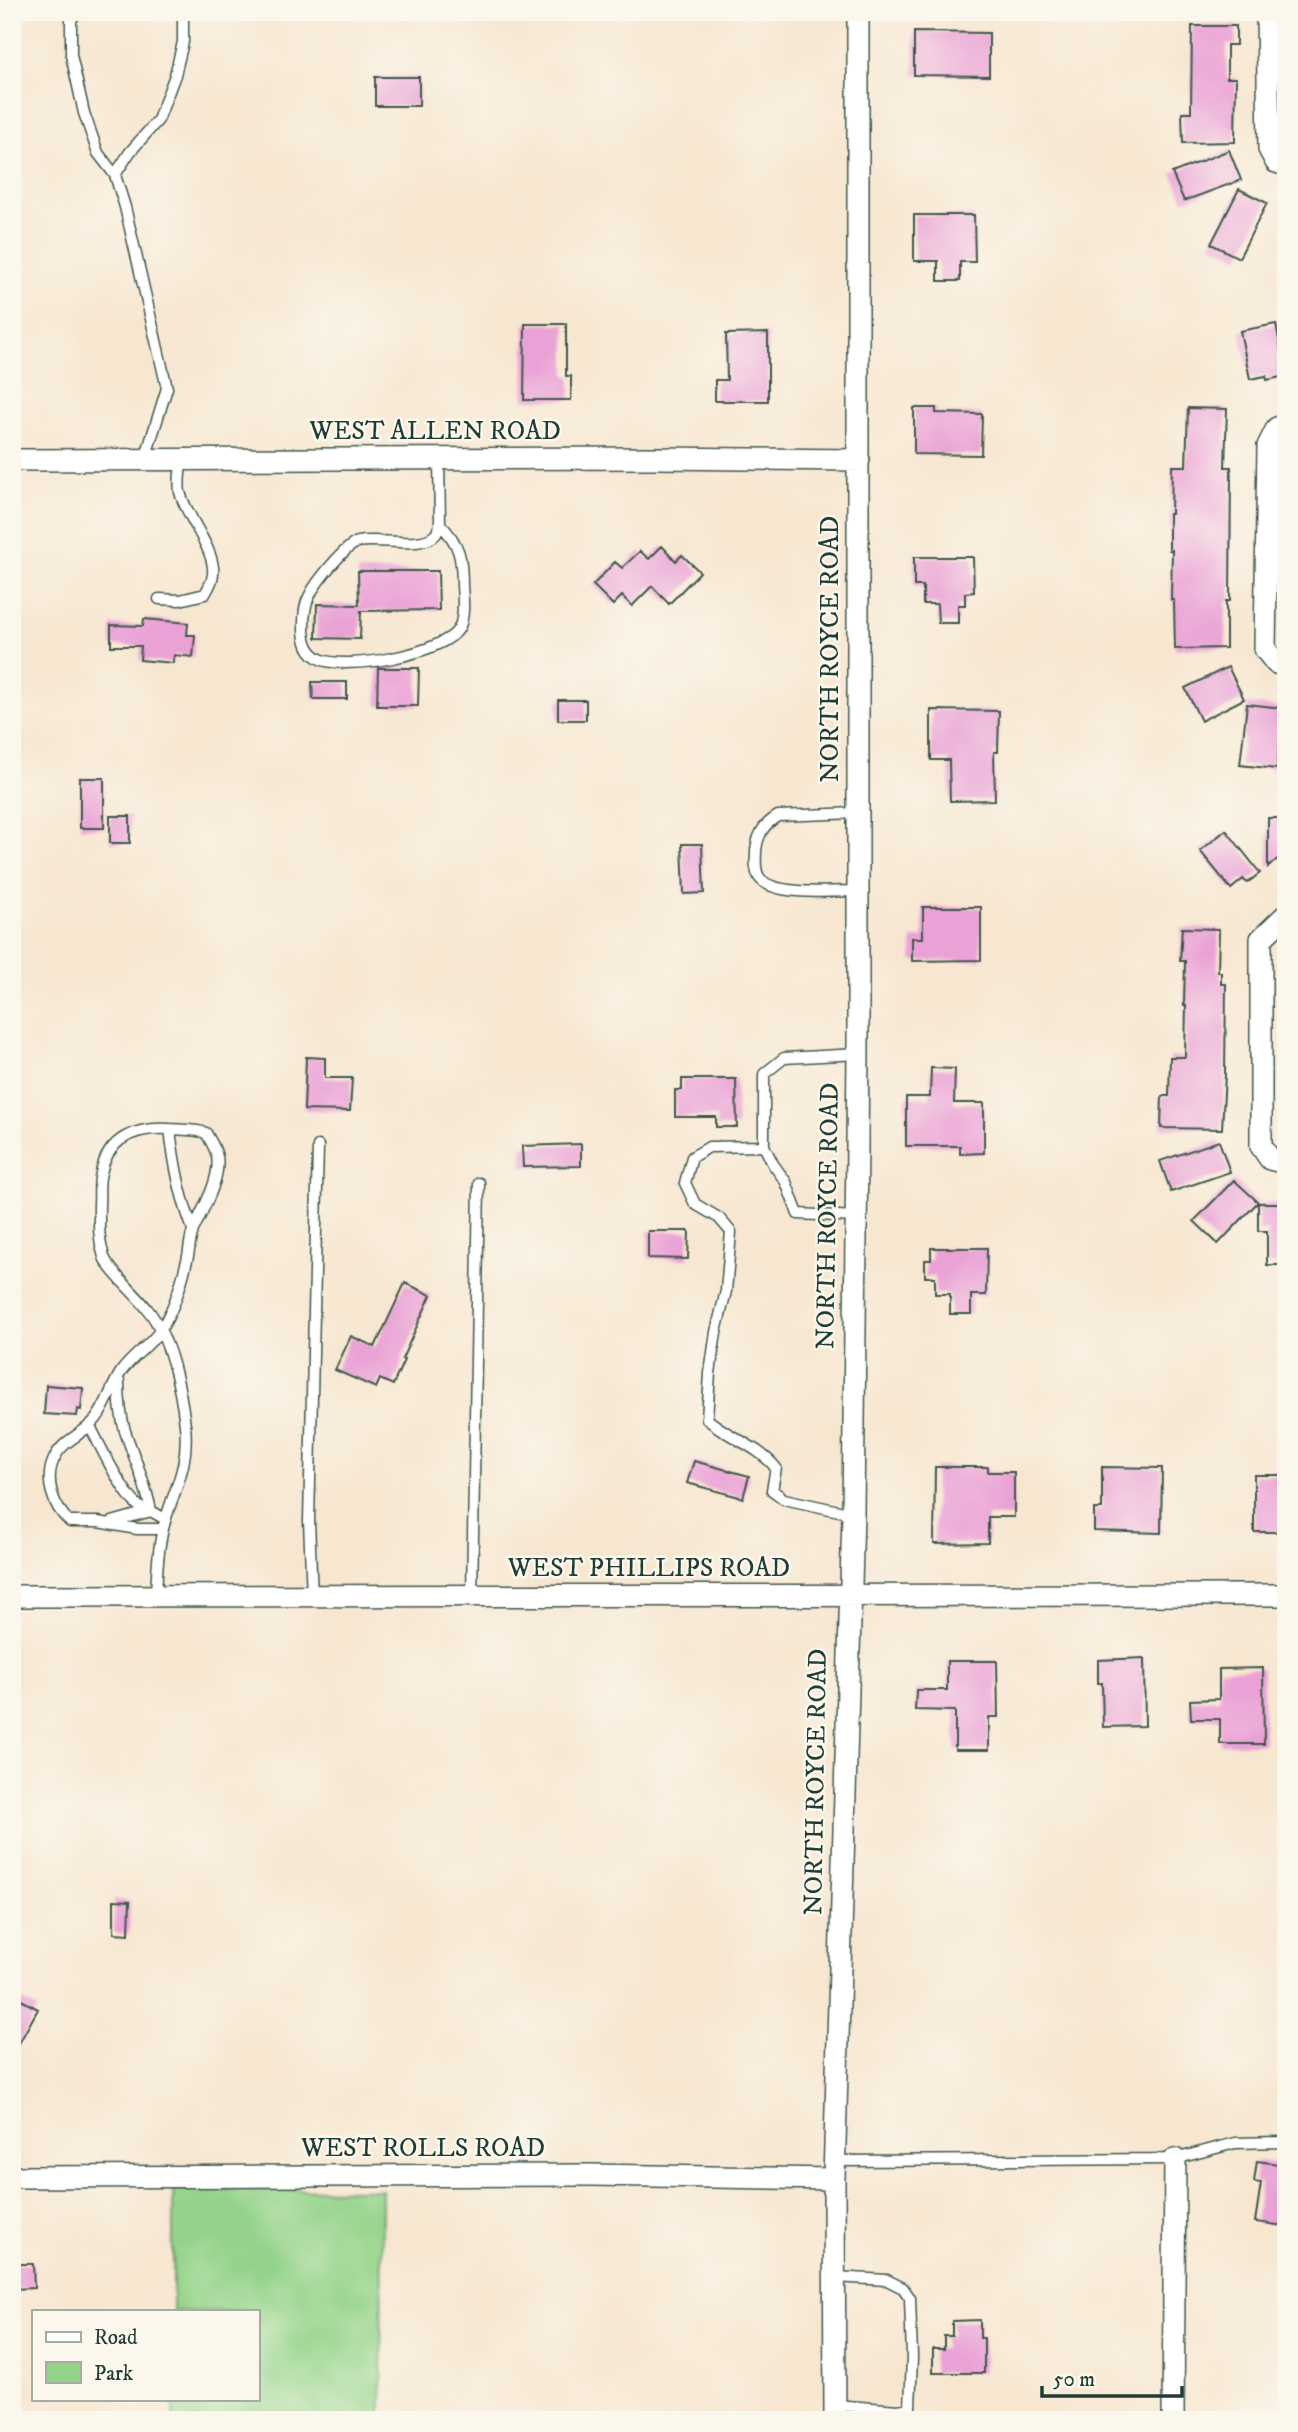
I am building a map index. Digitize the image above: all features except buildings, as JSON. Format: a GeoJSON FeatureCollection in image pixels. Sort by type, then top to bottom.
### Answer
{"type":"FeatureCollection","features":[{"type":"Feature","properties":{"kind":"street","name":"NORTH ROYCE ROAD"},"geometry":{"type":"LineString","coordinates":[[835,2413],[835,2170],[853,1514],[858,1054],[858,12]]}},
{"type":"Feature","properties":{"kind":"street"},"geometry":{"type":"LineString","coordinates":[[1267,12],[1269,149],[1281,163]]}},
{"type":"Feature","properties":{"kind":"street"},"geometry":{"type":"LineString","coordinates":[[1281,665],[1265,649],[1268,446],[1282,426]]}},
{"type":"Feature","properties":{"kind":"street","name":"WEST ALLEN ROAD"},"geometry":{"type":"LineString","coordinates":[[12,460],[859,460]]}},
{"type":"Feature","properties":{"kind":"street"},"geometry":{"type":"LineString","coordinates":[[1279,920],[1261,939],[1261,1146],[1270,1159],[1284,1163]]}},
{"type":"Feature","properties":{"kind":"street","name":"WEST PHILLIPS ROAD"},"geometry":{"type":"LineString","coordinates":[[12,1597],[1286,1595]]}},
{"type":"Feature","properties":{"kind":"street"},"geometry":{"type":"LineString","coordinates":[[1173,2420],[1175,2159]]}},
{"type":"Feature","properties":{"kind":"street","name":"WEST ROLLS ROAD"},"geometry":{"type":"LineString","coordinates":[[12,2177],[591,2175],[835,2170]]}},
{"type":"Feature","properties":{"kind":"lane"},"geometry":{"type":"LineString","coordinates":[[77,12],[71,20],[71,55],[84,113],[98,152],[115,175],[125,207],[167,388],[145,460]]}},
{"type":"Feature","properties":{"kind":"lane"},"geometry":{"type":"LineString","coordinates":[[115,175],[130,152],[158,120],[175,75],[183,42],[183,12]]}},
{"type":"Feature","properties":{"kind":"lane"},"geometry":{"type":"LineString","coordinates":[[439,458],[440,524],[436,533],[426,540],[358,542],[346,549],[308,597],[304,616],[304,634],[308,650],[320,659],[340,664],[392,658],[448,639],[460,628],[463,611],[461,556],[454,537],[440,524]]}},
{"type":"Feature","properties":{"kind":"lane"},"geometry":{"type":"LineString","coordinates":[[159,599],[180,600],[205,594],[213,578],[203,537],[180,492],[181,459]]}},
{"type":"Feature","properties":{"kind":"lane"},"geometry":{"type":"LineString","coordinates":[[857,813],[778,816],[769,821],[758,837],[756,867],[759,877],[767,885],[821,892],[858,891]]}},
{"type":"Feature","properties":{"kind":"lane"},"geometry":{"type":"LineString","coordinates":[[856,1217],[798,1214],[786,1182],[764,1146],[764,1074],[784,1059],[858,1054]]}},
{"type":"Feature","properties":{"kind":"lane"},"geometry":{"type":"LineString","coordinates":[[170,1129],[185,1210],[193,1229]]}},
{"type":"Feature","properties":{"kind":"lane"},"geometry":{"type":"LineString","coordinates":[[156,1597],[158,1556],[164,1524],[185,1463],[185,1425],[169,1344],[161,1331],[150,1312],[105,1260],[98,1232],[101,1172],[108,1154],[122,1138],[140,1130],[196,1130],[206,1133],[218,1158],[214,1181],[202,1215],[193,1229],[187,1264],[161,1331],[132,1357],[119,1375],[97,1418],[83,1433],[62,1445],[53,1460],[49,1479],[52,1496],[61,1515],[70,1522],[137,1529],[164,1524]]}},
{"type":"Feature","properties":{"kind":"lane"},"geometry":{"type":"LineString","coordinates":[[312,1597],[309,1521],[318,1146]]}},
{"type":"Feature","properties":{"kind":"lane"},"geometry":{"type":"LineString","coordinates":[[764,1146],[709,1147],[692,1157],[685,1183],[695,1204],[719,1218],[731,1232],[726,1291],[709,1373],[707,1419],[720,1431],[765,1455],[776,1468],[772,1490],[784,1499],[853,1514]]}},
{"type":"Feature","properties":{"kind":"lane"},"geometry":{"type":"LineString","coordinates":[[472,1596],[479,1183]]}},
{"type":"Feature","properties":{"kind":"lane"},"geometry":{"type":"LineString","coordinates":[[119,1375],[119,1404],[124,1429],[148,1495],[151,1511]]}},
{"type":"Feature","properties":{"kind":"lane"},"geometry":{"type":"LineString","coordinates":[[90,1426],[107,1460],[130,1494],[140,1507],[151,1511],[164,1524]]}},
{"type":"Feature","properties":{"kind":"lane"},"geometry":{"type":"LineString","coordinates":[[107,1524],[151,1511]]}},
{"type":"Feature","properties":{"kind":"lane"},"geometry":{"type":"LineString","coordinates":[[835,2170],[1175,2159],[1235,2143],[1286,2142]]}},
{"type":"Feature","properties":{"kind":"lane"},"geometry":{"type":"LineString","coordinates":[[835,2277],[887,2280],[903,2288],[910,2298],[912,2357],[910,2408],[835,2413]]}},
{"type":"Feature","properties":{"kind":"green space"},"geometry":{"type":"Polygon","coordinates":[[[173,2189],[382,2190],[381,2420],[173,2420],[173,2400],[259,2400],[259,2310],[173,2310],[173,2189]]]}}]}
